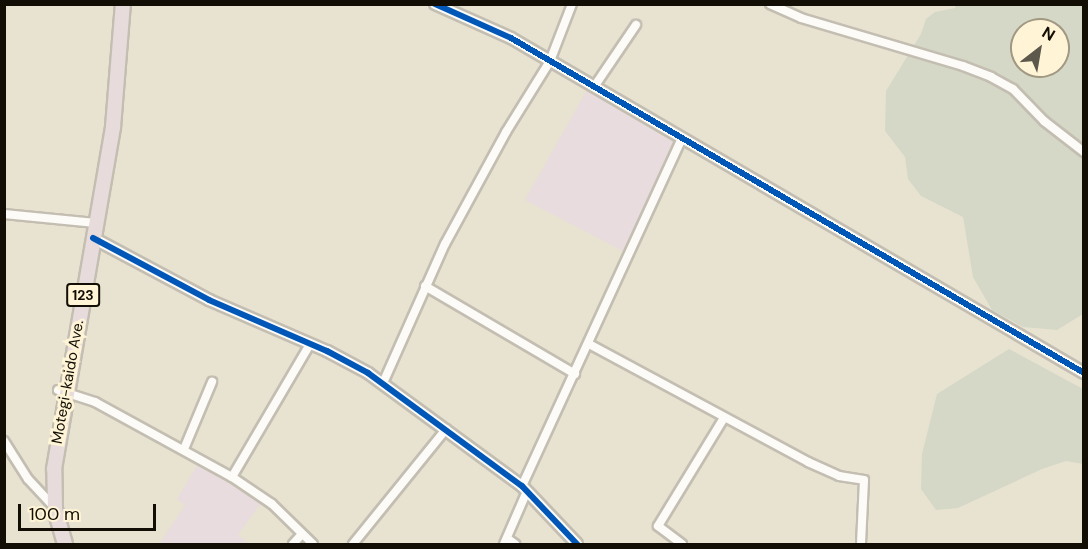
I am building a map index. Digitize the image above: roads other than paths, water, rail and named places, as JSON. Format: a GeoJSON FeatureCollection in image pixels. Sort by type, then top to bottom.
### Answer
{"type":"FeatureCollection","features":[{"type":"Feature","properties":{"kind":"highway","name":"Motegi-kaido Ave."},"geometry":{"type":"LineString","coordinates":[[65,544],[55,508],[54,469],[62,391],[113,127],[123,4]]}},
{"type":"Feature","properties":{"kind":"street"},"geometry":{"type":"LineString","coordinates":[[435,4],[480,23],[550,61],[1083,373]]}},
{"type":"Feature","properties":{"kind":"street"},"geometry":{"type":"LineString","coordinates":[[383,383],[425,286],[459,216],[550,61],[572,4]]}},
{"type":"Feature","properties":{"kind":"street"},"geometry":{"type":"LineString","coordinates":[[770,4],[801,18],[953,63],[991,77],[1013,89],[1044,121],[1083,152]]}},
{"type":"Feature","properties":{"kind":"street"},"geometry":{"type":"LineString","coordinates":[[594,87],[636,25]]}},
{"type":"Feature","properties":{"kind":"street"},"geometry":{"type":"LineString","coordinates":[[509,543],[524,488],[541,442],[589,344],[681,138]]}},
{"type":"Feature","properties":{"kind":"street"},"geometry":{"type":"LineString","coordinates":[[4,214],[96,223]]}},
{"type":"Feature","properties":{"kind":"street"},"geometry":{"type":"LineString","coordinates":[[93,238],[209,300],[353,364],[383,383],[524,488],[577,544]]}},
{"type":"Feature","properties":{"kind":"street"},"geometry":{"type":"LineString","coordinates":[[425,286],[575,374]]}},
{"type":"Feature","properties":{"kind":"street"},"geometry":{"type":"LineString","coordinates":[[232,477],[310,344]]}},
{"type":"Feature","properties":{"kind":"street"},"geometry":{"type":"LineString","coordinates":[[589,344],[724,418],[839,476],[864,480],[861,544]]}},
{"type":"Feature","properties":{"kind":"street"},"geometry":{"type":"LineString","coordinates":[[184,449],[212,382]]}},
{"type":"Feature","properties":{"kind":"street"},"geometry":{"type":"LineString","coordinates":[[62,391],[95,402],[232,477],[272,504],[313,544]]}},
{"type":"Feature","properties":{"kind":"street"},"geometry":{"type":"LineString","coordinates":[[682,544],[658,526],[724,418]]}},
{"type":"Feature","properties":{"kind":"street"},"geometry":{"type":"LineString","coordinates":[[353,544],[446,429]]}},
{"type":"Feature","properties":{"kind":"street"},"geometry":{"type":"LineString","coordinates":[[4,441],[28,479],[55,508]]}},
{"type":"Feature","properties":{"kind":"street"},"geometry":{"type":"LineString","coordinates":[[293,544],[302,534]]}}]}
